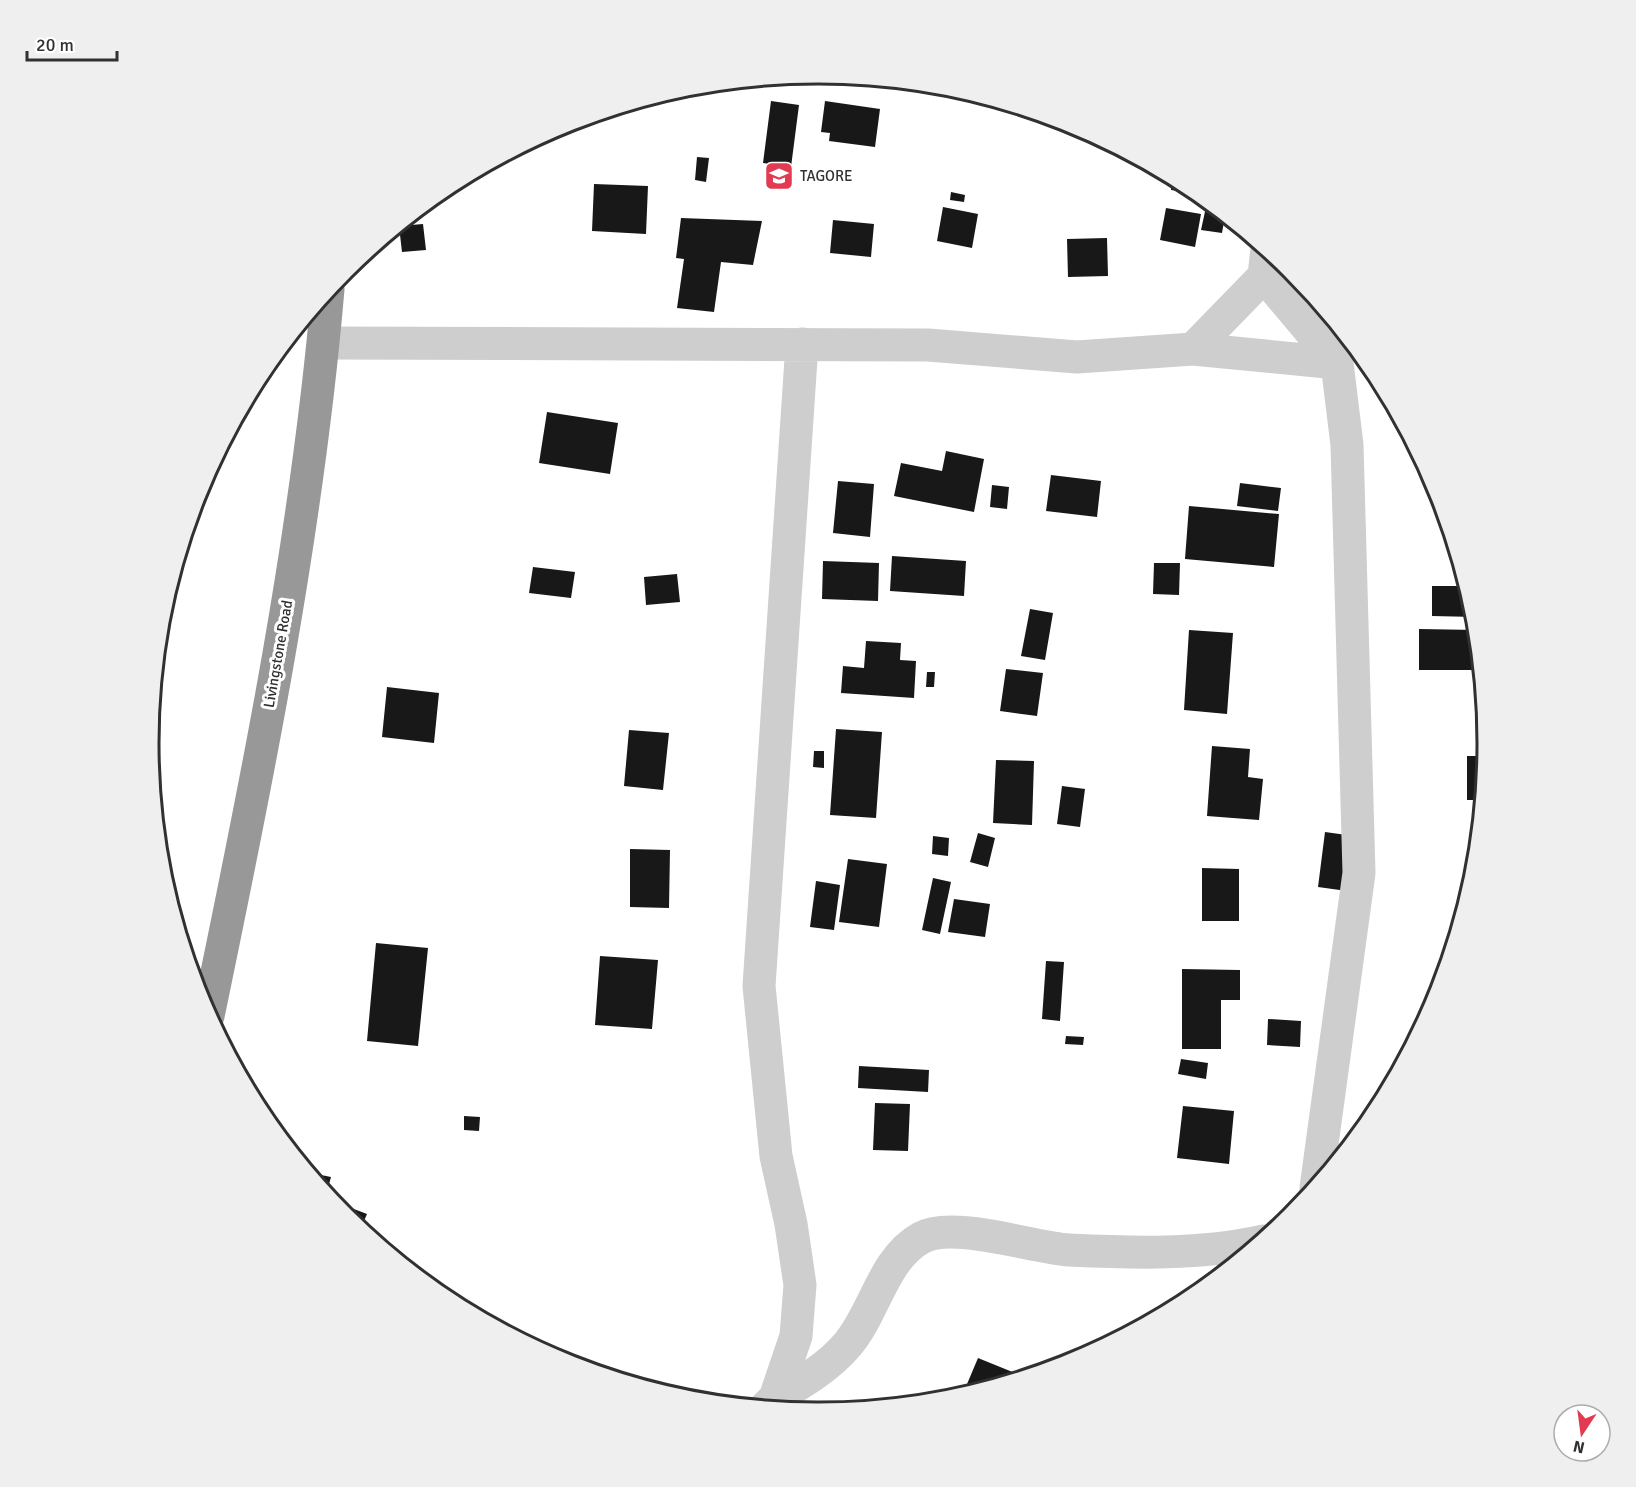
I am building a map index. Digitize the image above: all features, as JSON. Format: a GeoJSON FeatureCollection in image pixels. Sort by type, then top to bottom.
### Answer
{"type":"FeatureCollection","features":[{"type":"Feature","properties":{"kind":"highway","name":"Livingstone Road"},"geometry":{"type":"LineString","coordinates":[[211,1000],[288,600],[324,343],[327,304]]}},
{"type":"Feature","properties":{"kind":"street"},"geometry":{"type":"LineString","coordinates":[[1193,349],[1266,263],[1337,363],[1347,445],[1359,873],[1318,1173]]}},
{"type":"Feature","properties":{"kind":"street"},"geometry":{"type":"LineString","coordinates":[[324,343],[928,345],[1077,357],[1193,349],[1337,363]]}},
{"type":"Feature","properties":{"kind":"street"},"geometry":{"type":"LineString","coordinates":[[771,1401],[796,1336],[800,1285],[791,1224],[776,1156],[759,986],[802,344]]}},
{"type":"Feature","properties":{"kind":"street"},"geometry":{"type":"LineString","coordinates":[[772,1402],[804,1381],[847,1346],[869,1314],[894,1261],[922,1237],[963,1233],[1066,1250],[1144,1252],[1228,1249],[1246,1245]]}},
{"type":"Feature","properties":{"kind":"building"},"geometry":{"type":"Polygon","coordinates":[[[771,101],[799,105],[791,167],[763,163],[771,101]]]}},
{"type":"Feature","properties":{"kind":"building"},"geometry":{"type":"Polygon","coordinates":[[[825,101],[880,109],[875,147],[829,141],[830,133],[821,132],[825,101]]]}},
{"type":"Feature","properties":{"kind":"building"},"geometry":{"type":"Polygon","coordinates":[[[697,157],[709,158],[706,182],[695,180],[697,157]]]}},
{"type":"Feature","properties":{"kind":"building"},"geometry":{"type":"Polygon","coordinates":[[[594,184],[648,186],[646,234],[592,231],[594,184]]]}},
{"type":"Feature","properties":{"kind":"building"},"geometry":{"type":"Polygon","coordinates":[[[951,192],[965,195],[964,202],[950,200],[951,192]]]}},
{"type":"Feature","properties":{"kind":"building"},"geometry":{"type":"Polygon","coordinates":[[[943,207],[978,214],[972,248],[937,241],[943,207]]]}},
{"type":"Feature","properties":{"kind":"building"},"geometry":{"type":"Polygon","coordinates":[[[1166,208],[1201,214],[1195,247],[1160,240],[1166,208]]]}},
{"type":"Feature","properties":{"kind":"building"},"geometry":{"type":"Polygon","coordinates":[[[1205,210],[1224,224],[1222,233],[1201,230],[1205,210]]]}},
{"type":"Feature","properties":{"kind":"building"},"geometry":{"type":"Polygon","coordinates":[[[681,218],[762,221],[753,265],[721,262],[714,312],[677,308],[684,259],[676,258],[681,218]]]}},
{"type":"Feature","properties":{"kind":"building"},"geometry":{"type":"Polygon","coordinates":[[[833,220],[874,224],[871,257],[830,253],[833,220]]]}},
{"type":"Feature","properties":{"kind":"building"},"geometry":{"type":"Polygon","coordinates":[[[423,224],[426,250],[402,252],[400,234],[411,225],[423,224]]]}},
{"type":"Feature","properties":{"kind":"building"},"geometry":{"type":"Polygon","coordinates":[[[1107,238],[1108,276],[1068,277],[1067,239],[1107,238]]]}},
{"type":"Feature","properties":{"kind":"building"},"geometry":{"type":"Polygon","coordinates":[[[547,412],[618,423],[610,474],[539,463],[547,412]]]}},
{"type":"Feature","properties":{"kind":"building"},"geometry":{"type":"Polygon","coordinates":[[[946,451],[984,459],[974,512],[894,496],[901,463],[942,471],[946,451]]]}},
{"type":"Feature","properties":{"kind":"building"},"geometry":{"type":"Polygon","coordinates":[[[1051,475],[1101,481],[1097,517],[1046,511],[1051,475]]]}},
{"type":"Feature","properties":{"kind":"building"},"geometry":{"type":"Polygon","coordinates":[[[838,481],[874,484],[870,537],[833,533],[838,481]]]}},
{"type":"Feature","properties":{"kind":"building"},"geometry":{"type":"Polygon","coordinates":[[[1240,483],[1281,488],[1278,511],[1237,506],[1240,483]]]}},
{"type":"Feature","properties":{"kind":"building"},"geometry":{"type":"Polygon","coordinates":[[[992,485],[1009,487],[1007,509],[990,507],[992,485]]]}},
{"type":"Feature","properties":{"kind":"building"},"geometry":{"type":"Polygon","coordinates":[[[1189,506],[1279,514],[1274,567],[1185,559],[1189,506]]]}},
{"type":"Feature","properties":{"kind":"building"},"geometry":{"type":"Polygon","coordinates":[[[892,556],[966,561],[964,596],[890,591],[892,556]]]}},
{"type":"Feature","properties":{"kind":"building"},"geometry":{"type":"Polygon","coordinates":[[[823,561],[879,563],[878,601],[822,599],[823,561]]]}},
{"type":"Feature","properties":{"kind":"building"},"geometry":{"type":"Polygon","coordinates":[[[1154,563],[1180,563],[1179,595],[1153,594],[1154,563]]]}},
{"type":"Feature","properties":{"kind":"building"},"geometry":{"type":"Polygon","coordinates":[[[533,567],[575,572],[571,598],[529,593],[533,567]]]}},
{"type":"Feature","properties":{"kind":"building"},"geometry":{"type":"Polygon","coordinates":[[[677,574],[680,602],[646,605],[644,577],[677,574]]]}},
{"type":"Feature","properties":{"kind":"building"},"geometry":{"type":"Polygon","coordinates":[[[1432,586],[1458,586],[1465,617],[1432,616],[1432,586]]]}},
{"type":"Feature","properties":{"kind":"building"},"geometry":{"type":"Polygon","coordinates":[[[1030,609],[1053,613],[1045,660],[1021,656],[1030,609]]]}},
{"type":"Feature","properties":{"kind":"building"},"geometry":{"type":"Polygon","coordinates":[[[1419,629],[1467,630],[1473,670],[1419,670],[1419,629]]]}},
{"type":"Feature","properties":{"kind":"building"},"geometry":{"type":"Polygon","coordinates":[[[1189,630],[1233,633],[1227,714],[1184,710],[1189,630]]]}},
{"type":"Feature","properties":{"kind":"building"},"geometry":{"type":"Polygon","coordinates":[[[866,641],[901,643],[900,660],[916,661],[914,698],[841,693],[843,666],[864,668],[866,641]]]}},
{"type":"Feature","properties":{"kind":"building"},"geometry":{"type":"Polygon","coordinates":[[[1006,669],[1043,673],[1037,716],[1000,711],[1006,669]]]}},
{"type":"Feature","properties":{"kind":"building"},"geometry":{"type":"Polygon","coordinates":[[[927,672],[935,672],[934,687],[926,687],[927,672]]]}},
{"type":"Feature","properties":{"kind":"building"},"geometry":{"type":"Polygon","coordinates":[[[387,687],[439,693],[434,743],[382,737],[387,687]]]}},
{"type":"Feature","properties":{"kind":"building"},"geometry":{"type":"Polygon","coordinates":[[[836,729],[882,732],[876,818],[830,815],[836,729]]]}},
{"type":"Feature","properties":{"kind":"building"},"geometry":{"type":"Polygon","coordinates":[[[629,730],[669,733],[663,790],[624,786],[629,730]]]}},
{"type":"Feature","properties":{"kind":"building"},"geometry":{"type":"Polygon","coordinates":[[[1212,746],[1250,749],[1248,777],[1263,779],[1259,820],[1207,816],[1212,746]]]}},
{"type":"Feature","properties":{"kind":"building"},"geometry":{"type":"Polygon","coordinates":[[[814,751],[824,751],[824,768],[813,767],[814,751]]]}},
{"type":"Feature","properties":{"kind":"building"},"geometry":{"type":"Polygon","coordinates":[[[1467,756],[1477,756],[1475,800],[1467,800],[1467,756]]]}},
{"type":"Feature","properties":{"kind":"building"},"geometry":{"type":"Polygon","coordinates":[[[996,760],[1034,761],[1032,825],[993,823],[996,760]]]}},
{"type":"Feature","properties":{"kind":"building"},"geometry":{"type":"Polygon","coordinates":[[[1062,786],[1085,789],[1080,827],[1057,824],[1062,786]]]}},
{"type":"Feature","properties":{"kind":"building"},"geometry":{"type":"Polygon","coordinates":[[[1325,832],[1354,836],[1347,891],[1318,887],[1325,832]]]}},
{"type":"Feature","properties":{"kind":"building"},"geometry":{"type":"Polygon","coordinates":[[[978,833],[995,838],[988,867],[970,862],[978,833]]]}},
{"type":"Feature","properties":{"kind":"building"},"geometry":{"type":"Polygon","coordinates":[[[933,836],[949,838],[948,856],[932,854],[933,836]]]}},
{"type":"Feature","properties":{"kind":"building"},"geometry":{"type":"Polygon","coordinates":[[[630,849],[670,850],[669,908],[630,907],[630,849]]]}},
{"type":"Feature","properties":{"kind":"building"},"geometry":{"type":"Polygon","coordinates":[[[848,859],[887,864],[879,927],[839,922],[848,859]]]}},
{"type":"Feature","properties":{"kind":"building"},"geometry":{"type":"Polygon","coordinates":[[[1202,868],[1239,869],[1239,921],[1202,921],[1202,868]]]}},
{"type":"Feature","properties":{"kind":"building"},"geometry":{"type":"Polygon","coordinates":[[[933,878],[951,882],[940,934],[922,930],[933,878]]]}},
{"type":"Feature","properties":{"kind":"building"},"geometry":{"type":"Polygon","coordinates":[[[816,881],[840,885],[834,930],[810,927],[816,881]]]}},
{"type":"Feature","properties":{"kind":"building"},"geometry":{"type":"Polygon","coordinates":[[[954,899],[990,904],[985,937],[948,932],[954,899]]]}},
{"type":"Feature","properties":{"kind":"building"},"geometry":{"type":"Polygon","coordinates":[[[376,943],[428,948],[418,1046],[367,1041],[376,943]]]}},
{"type":"Feature","properties":{"kind":"building"},"geometry":{"type":"Polygon","coordinates":[[[600,956],[658,960],[652,1029],[595,1025],[600,956]]]}},
{"type":"Feature","properties":{"kind":"building"},"geometry":{"type":"Polygon","coordinates":[[[1046,961],[1064,962],[1060,1021],[1042,1019],[1046,961]]]}},
{"type":"Feature","properties":{"kind":"building"},"geometry":{"type":"Polygon","coordinates":[[[1182,969],[1240,970],[1240,1000],[1221,1000],[1221,1049],[1182,1049],[1182,969]]]}},
{"type":"Feature","properties":{"kind":"building"},"geometry":{"type":"Polygon","coordinates":[[[1268,1019],[1301,1021],[1300,1047],[1267,1045],[1268,1019]]]}},
{"type":"Feature","properties":{"kind":"building"},"geometry":{"type":"Polygon","coordinates":[[[1066,1036],[1084,1037],[1083,1045],[1065,1044],[1066,1036]]]}},
{"type":"Feature","properties":{"kind":"building"},"geometry":{"type":"Polygon","coordinates":[[[1181,1059],[1208,1063],[1206,1079],[1178,1074],[1181,1059]]]}},
{"type":"Feature","properties":{"kind":"building"},"geometry":{"type":"Polygon","coordinates":[[[859,1066],[929,1070],[928,1092],[858,1088],[859,1066]]]}},
{"type":"Feature","properties":{"kind":"building"},"geometry":{"type":"Polygon","coordinates":[[[875,1103],[910,1104],[908,1151],[873,1150],[875,1103]]]}},
{"type":"Feature","properties":{"kind":"building"},"geometry":{"type":"Polygon","coordinates":[[[1183,1106],[1234,1111],[1229,1164],[1177,1158],[1183,1106]]]}},
{"type":"Feature","properties":{"kind":"building"},"geometry":{"type":"Polygon","coordinates":[[[464,1116],[480,1117],[479,1131],[464,1130],[464,1116]]]}},
{"type":"Feature","properties":{"kind":"building"},"geometry":{"type":"Polygon","coordinates":[[[319,1175],[331,1177],[329,1185],[319,1175]]]}},
{"type":"Feature","properties":{"kind":"building"},"geometry":{"type":"Polygon","coordinates":[[[350,1207],[367,1214],[364,1221],[350,1207]]]}},
{"type":"Feature","properties":{"kind":"building"},"geometry":{"type":"Polygon","coordinates":[[[978,1358],[1015,1373],[989,1381],[966,1386],[978,1358]]]}},
{"type":"Feature","properties":{"kind":"place","name":"TAGORE"},"geometry":{"type":"Point","coordinates":[779,176]}}]}
